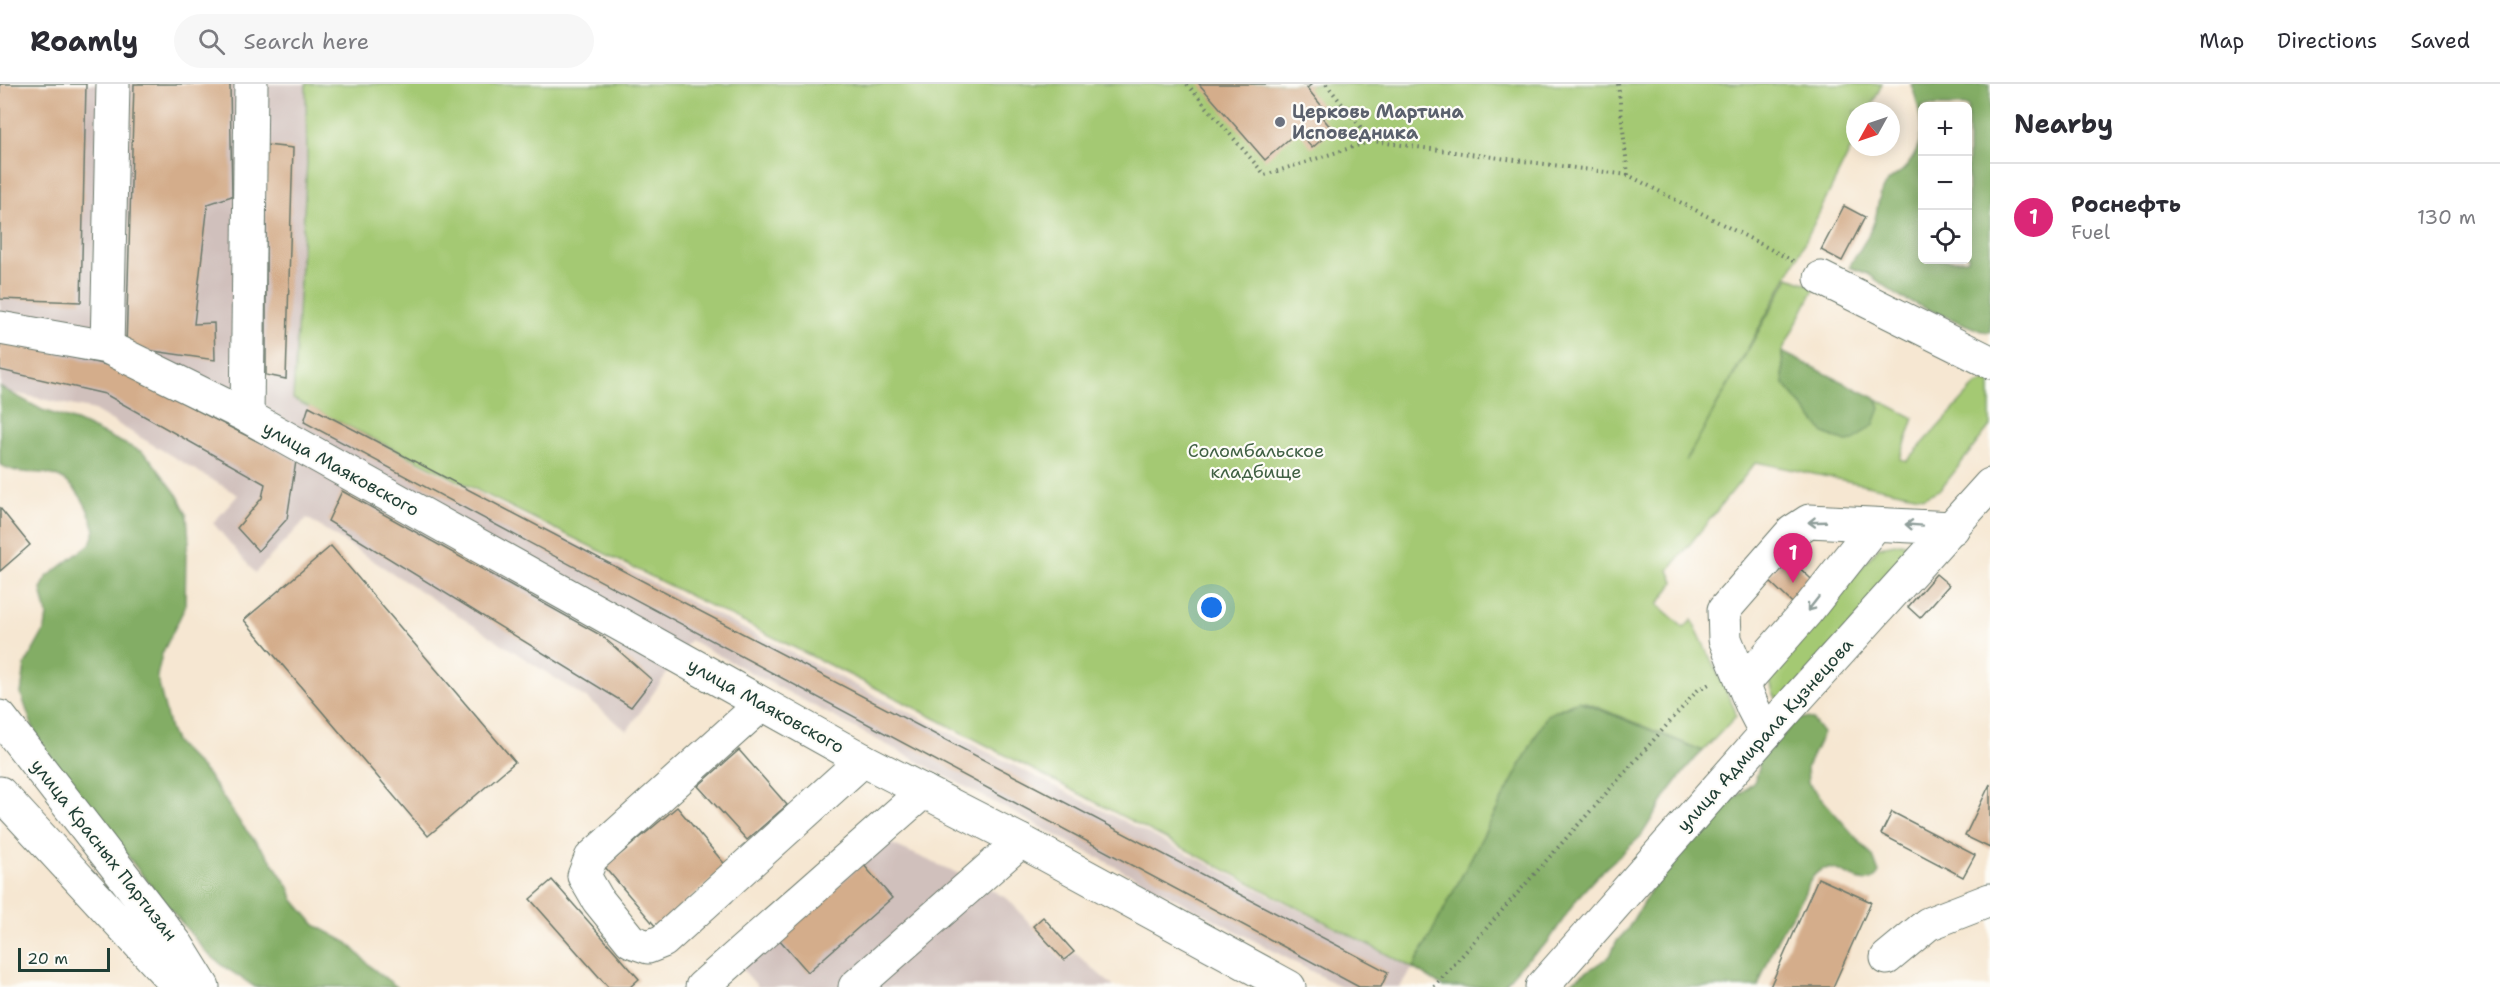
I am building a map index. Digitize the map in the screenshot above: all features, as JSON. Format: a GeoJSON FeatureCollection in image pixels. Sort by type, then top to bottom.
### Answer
{"type":"FeatureCollection","features":[{"type":"Feature","properties":{"kind":"main road"},"geometry":{"type":"LineString","coordinates":[[107,347],[113,84]]}},
{"type":"Feature","properties":{"kind":"main road"},"geometry":{"type":"LineString","coordinates":[[247,416],[251,84]]}},
{"type":"Feature","properties":{"kind":"main road"},"geometry":{"type":"LineString","coordinates":[[1821,278],[1990,362]]}},
{"type":"Feature","properties":{"kind":"main road","name":"улица Маяковского"},"geometry":{"type":"LineString","coordinates":[[0,328],[107,347],[247,416],[863,760],[1021,841],[1289,987]]}},
{"type":"Feature","properties":{"kind":"main road","name":"улица Адмирала Кузнецова"},"geometry":{"type":"LineString","coordinates":[[1542,987],[1990,484]]}},
{"type":"Feature","properties":{"kind":"main road"},"geometry":{"type":"LineString","coordinates":[[1766,733],[1725,639],[1724,610],[1792,532],[1809,521],[1953,528]]}},
{"type":"Feature","properties":{"kind":"main road"},"geometry":{"type":"LineString","coordinates":[[1739,675],[1807,611],[1875,525]]}},
{"type":"Feature","properties":{"kind":"main road"},"geometry":{"type":"LineString","coordinates":[[762,704],[591,858],[584,876],[598,900],[631,941],[648,947],[663,941],[863,760]]}},
{"type":"Feature","properties":{"kind":"main road","name":"улица Красных Партизан"},"geometry":{"type":"LineString","coordinates":[[0,717],[177,945],[203,987]]}},
{"type":"Feature","properties":{"kind":"main road"},"geometry":{"type":"LineString","coordinates":[[702,987],[924,791]]}},
{"type":"Feature","properties":{"kind":"main road"},"geometry":{"type":"LineString","coordinates":[[0,793],[179,987]]}},
{"type":"Feature","properties":{"kind":"main road"},"geometry":{"type":"LineString","coordinates":[[855,987],[1021,841]]}},
{"type":"Feature","properties":{"kind":"main road"},"geometry":{"type":"LineString","coordinates":[[1887,958],[1928,924],[1990,900]]}},
{"type":"Feature","properties":{"kind":"path"},"geometry":{"type":"LineString","coordinates":[[1187,84],[1265,175],[1372,141],[1628,175],[1821,278]]}},
{"type":"Feature","properties":{"kind":"path"},"geometry":{"type":"LineString","coordinates":[[1326,84],[1372,141]]}},
{"type":"Feature","properties":{"kind":"path"},"geometry":{"type":"LineString","coordinates":[[1618,84],[1628,175]]}},
{"type":"Feature","properties":{"kind":"path"},"geometry":{"type":"LineString","coordinates":[[1434,987],[1698,690],[1739,675]]}},
{"type":"Feature","properties":{"kind":"shaded area"},"geometry":{"type":"Polygon","coordinates":[[[0,84],[306,84],[307,162],[293,400],[1413,968],[1400,987],[1341,987],[690,640],[627,731],[589,700],[307,518],[255,573],[213,523],[238,495],[94,410],[0,390],[0,84]]]}},
{"type":"Feature","properties":{"kind":"shaded area"},"geometry":{"type":"Polygon","coordinates":[[[883,840],[975,881],[1008,899],[1064,962],[1075,953],[1114,987],[758,987],[737,963],[883,840]]]}},
{"type":"Feature","properties":{"kind":"green space","name":"Соломбальское кладбище"},"geometry":{"type":"Polygon","coordinates":[[[306,84],[1882,84],[1873,102],[1846,102],[1847,156],[1795,262],[1686,461],[1789,277],[1815,287],[1782,352],[1784,384],[1824,433],[1839,440],[1880,408],[1877,399],[1914,418],[1900,459],[1907,461],[1975,386],[1990,379],[1990,426],[1941,489],[1924,497],[1756,462],[1669,570],[1674,582],[1658,605],[1684,628],[1692,620],[1736,716],[1703,751],[1585,702],[1572,703],[1547,715],[1413,968],[894,697],[293,399],[307,162],[306,84]]]}},
{"type":"Feature","properties":{"kind":"green space"},"geometry":{"type":"Polygon","coordinates":[[[1911,84],[1990,84],[1990,332],[1981,331],[1901,298],[1868,274],[1849,267],[1873,225],[1884,185],[1903,170],[1918,146],[1918,264],[1972,264],[1972,102],[1918,102],[1918,106],[1911,84]]]}},
{"type":"Feature","properties":{"kind":"green space"},"geometry":{"type":"Polygon","coordinates":[[[1782,352],[1877,399],[1880,408],[1874,424],[1853,441],[1846,442],[1824,433],[1784,384],[1782,352]]]}},
{"type":"Feature","properties":{"kind":"green space"},"geometry":{"type":"Polygon","coordinates":[[[0,387],[42,410],[76,421],[142,452],[151,460],[178,496],[187,515],[189,541],[186,553],[185,607],[162,654],[157,676],[170,730],[176,743],[207,774],[241,824],[271,860],[290,889],[293,899],[315,925],[348,943],[372,968],[397,987],[255,987],[226,968],[206,952],[143,876],[50,756],[34,731],[21,694],[25,665],[45,629],[47,615],[41,589],[47,577],[90,544],[95,530],[83,500],[62,479],[41,473],[15,471],[0,464],[0,387]]]}},
{"type":"Feature","properties":{"kind":"green space"},"geometry":{"type":"Polygon","coordinates":[[[1901,543],[1921,547],[1780,705],[1773,693],[1769,677],[1879,547],[1901,543]]]}},
{"type":"Feature","properties":{"kind":"green space"},"geometry":{"type":"Polygon","coordinates":[[[1579,701],[1703,751],[1668,793],[1641,836],[1598,875],[1579,896],[1548,942],[1523,963],[1502,987],[1443,987],[1413,968],[1547,715],[1579,701]]]}},
{"type":"Feature","properties":{"kind":"green space"},"geometry":{"type":"Polygon","coordinates":[[[1798,719],[1812,719],[1823,733],[1807,767],[1808,783],[1873,857],[1879,873],[1874,879],[1860,880],[1828,868],[1817,873],[1811,879],[1777,940],[1758,987],[1564,987],[1610,956],[1616,942],[1627,930],[1656,881],[1717,807],[1736,797],[1754,782],[1759,769],[1759,760],[1798,719]]]}},
{"type":"Feature","properties":{"kind":"building"},"geometry":{"type":"Polygon","coordinates":[[[0,84],[86,84],[81,302],[0,299],[0,84]]]}},
{"type":"Feature","properties":{"kind":"building"},"geometry":{"type":"Polygon","coordinates":[[[134,84],[230,84],[232,196],[208,204],[194,324],[214,323],[215,360],[126,347],[134,84]]]}},
{"type":"Feature","properties":{"kind":"building","name":"Церковь Мартина Исповедника"},"geometry":{"type":"Polygon","coordinates":[[[1199,84],[1312,84],[1307,88],[1325,110],[1320,115],[1333,130],[1312,148],[1298,131],[1265,160],[1199,84]]]}},
{"type":"Feature","properties":{"kind":"building"},"geometry":{"type":"Polygon","coordinates":[[[266,145],[293,148],[286,379],[266,375],[266,145]]]}},
{"type":"Feature","properties":{"kind":"building"},"geometry":{"type":"Polygon","coordinates":[[[1844,206],[1865,217],[1842,261],[1821,250],[1844,206]]]}},
{"type":"Feature","properties":{"kind":"building"},"geometry":{"type":"Polygon","coordinates":[[[0,341],[111,366],[296,461],[287,519],[258,551],[237,528],[262,498],[265,484],[105,394],[0,370],[0,341]]]}},
{"type":"Feature","properties":{"kind":"building"},"geometry":{"type":"Polygon","coordinates":[[[309,406],[1388,972],[1381,987],[1359,987],[304,422],[309,406]]]}},
{"type":"Feature","properties":{"kind":"building"},"geometry":{"type":"Polygon","coordinates":[[[342,491],[602,636],[652,680],[631,707],[328,521],[342,491]]]}},
{"type":"Feature","properties":{"kind":"building"},"geometry":{"type":"Polygon","coordinates":[[[0,508],[30,545],[0,571],[0,508]]]}},
{"type":"Feature","properties":{"kind":"building"},"geometry":{"type":"Polygon","coordinates":[[[331,546],[515,762],[428,836],[244,620],[331,546]]]}},
{"type":"Feature","properties":{"kind":"building"},"geometry":{"type":"Polygon","coordinates":[[[1787,556],[1830,597],[1809,619],[1766,578],[1787,556]]]}},
{"type":"Feature","properties":{"kind":"building"},"geometry":{"type":"Polygon","coordinates":[[[1936,574],[1949,585],[1920,618],[1908,607],[1936,574]]]}},
{"type":"Feature","properties":{"kind":"building"},"geometry":{"type":"Polygon","coordinates":[[[739,750],[787,805],[747,840],[698,786],[739,750]]]}},
{"type":"Feature","properties":{"kind":"building"},"geometry":{"type":"Polygon","coordinates":[[[1990,784],[1990,848],[1965,836],[1990,784]]]}},
{"type":"Feature","properties":{"kind":"building"},"geometry":{"type":"Polygon","coordinates":[[[677,807],[727,867],[656,927],[605,867],[677,807]]]}},
{"type":"Feature","properties":{"kind":"building"},"geometry":{"type":"Polygon","coordinates":[[[1892,812],[1975,855],[1963,877],[1881,834],[1892,812]]]}},
{"type":"Feature","properties":{"kind":"building"},"geometry":{"type":"Polygon","coordinates":[[[863,864],[892,898],[808,972],[778,938],[863,864]]]}},
{"type":"Feature","properties":{"kind":"building"},"geometry":{"type":"Polygon","coordinates":[[[1818,878],[1871,902],[1833,987],[1770,987],[1818,878]]]}},
{"type":"Feature","properties":{"kind":"building"},"geometry":{"type":"Polygon","coordinates":[[[552,880],[639,979],[630,987],[608,987],[530,899],[552,880]]]}},
{"type":"Feature","properties":{"kind":"building"},"geometry":{"type":"Polygon","coordinates":[[[1043,917],[1074,952],[1064,960],[1033,926],[1043,917]]]}},
{"type":"Feature","properties":{"kind":"place","name":"Церковь Мартина Исповедника"},"geometry":{"type":"Point","coordinates":[1280,122]}},
{"type":"Feature","properties":{"kind":"place","name":"Роснефть"},"geometry":{"type":"Point","coordinates":[1793,583]}}]}
